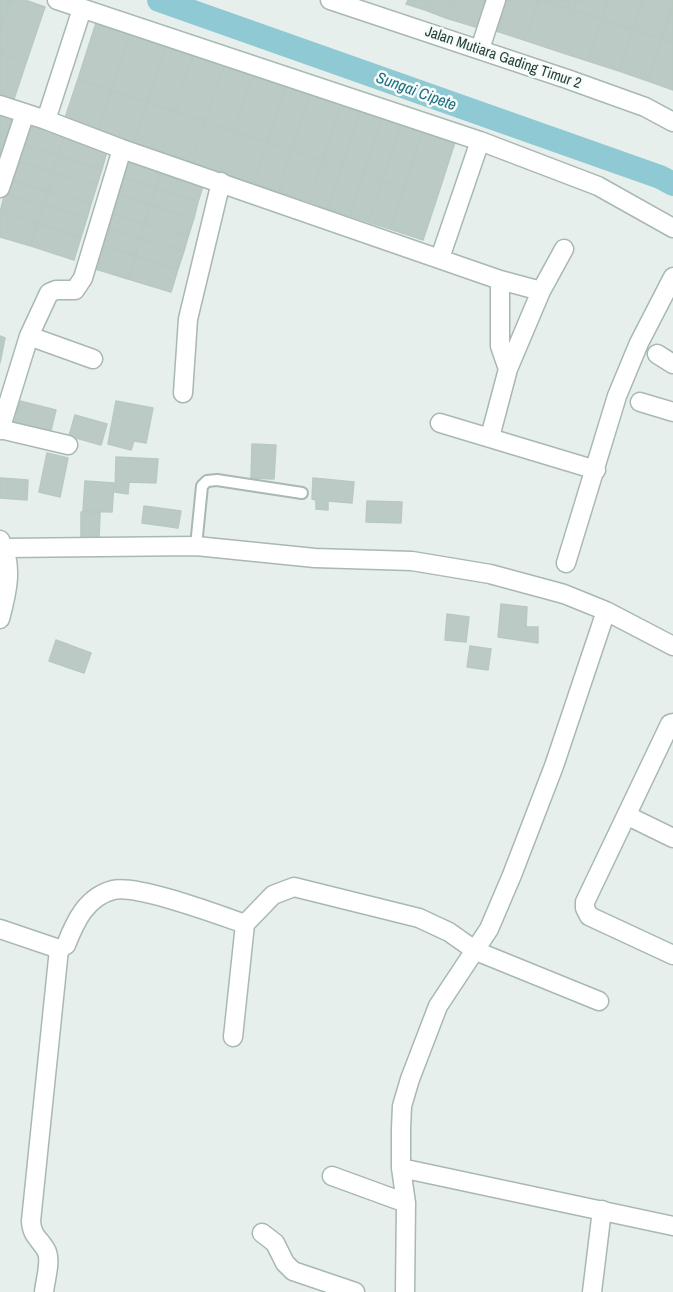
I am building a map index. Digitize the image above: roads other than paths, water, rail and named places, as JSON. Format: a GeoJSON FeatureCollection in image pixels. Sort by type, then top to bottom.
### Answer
{"type":"FeatureCollection","features":[{"type":"Feature","properties":{"kind":"street"},"geometry":{"type":"LineString","coordinates":[[57,0],[480,141],[598,186],[673,228]]}},
{"type":"Feature","properties":{"kind":"street","name":"Jalan Mutiara Gading Timur 2"},"geometry":{"type":"LineString","coordinates":[[330,0],[480,49],[645,107],[673,122]]}},
{"type":"Feature","properties":{"kind":"street"},"geometry":{"type":"LineString","coordinates":[[480,49],[496,0]]}},
{"type":"Feature","properties":{"kind":"street"},"geometry":{"type":"LineString","coordinates":[[46,120],[82,9]]}},
{"type":"Feature","properties":{"kind":"street"},"geometry":{"type":"LineString","coordinates":[[0,105],[500,280],[541,291]]}},
{"type":"Feature","properties":{"kind":"street"},"geometry":{"type":"LineString","coordinates":[[0,188],[24,113]]}},
{"type":"Feature","properties":{"kind":"street"},"geometry":{"type":"LineString","coordinates":[[440,258],[480,141]]}},
{"type":"Feature","properties":{"kind":"street"},"geometry":{"type":"LineString","coordinates":[[68,444],[0,429],[29,336],[49,293],[56,290],[75,290],[83,278],[122,149]]}},
{"type":"Feature","properties":{"kind":"street"},"geometry":{"type":"LineString","coordinates":[[183,393],[188,319],[221,182]]}},
{"type":"Feature","properties":{"kind":"street"},"geometry":{"type":"LineString","coordinates":[[490,437],[508,369],[541,291],[564,249]]}},
{"type":"Feature","properties":{"kind":"street"},"geometry":{"type":"LineString","coordinates":[[566,563],[617,396],[639,343],[673,277]]}},
{"type":"Feature","properties":{"kind":"street"},"geometry":{"type":"LineString","coordinates":[[500,280],[500,346],[508,369]]}},
{"type":"Feature","properties":{"kind":"street"},"geometry":{"type":"LineString","coordinates":[[29,336],[93,359]]}},
{"type":"Feature","properties":{"kind":"street"},"geometry":{"type":"LineString","coordinates":[[657,354],[673,364]]}},
{"type":"Feature","properties":{"kind":"street"},"geometry":{"type":"LineString","coordinates":[[640,402],[673,412]]}},
{"type":"Feature","properties":{"kind":"street"},"geometry":{"type":"LineString","coordinates":[[441,423],[596,470]]}},
{"type":"Feature","properties":{"kind":"street"},"geometry":{"type":"LineString","coordinates":[[0,619],[9,569],[2,544],[196,546],[315,558],[412,561],[490,574],[564,594],[606,611],[673,646]]}},
{"type":"Feature","properties":{"kind":"street"},"geometry":{"type":"LineString","coordinates":[[405,1292],[406,1203],[401,1168],[402,1106],[438,1006],[489,928],[517,864],[554,766],[606,611]]}},
{"type":"Feature","properties":{"kind":"street"},"geometry":{"type":"LineString","coordinates":[[673,723],[670,724],[585,902],[585,908],[590,916],[673,955]]}},
{"type":"Feature","properties":{"kind":"street"},"geometry":{"type":"LineString","coordinates":[[628,816],[673,838]]}},
{"type":"Feature","properties":{"kind":"street"},"geometry":{"type":"LineString","coordinates":[[233,1037],[244,924],[273,895],[294,887],[419,918],[449,932],[476,951],[599,1001]]}},
{"type":"Feature","properties":{"kind":"street"},"geometry":{"type":"LineString","coordinates":[[0,929],[59,949],[66,945],[82,910],[99,897],[114,890],[174,900],[244,924]]}},
{"type":"Feature","properties":{"kind":"street"},"geometry":{"type":"LineString","coordinates":[[44,1292],[48,1257],[33,1234],[31,1221],[59,949]]}},
{"type":"Feature","properties":{"kind":"street"},"geometry":{"type":"LineString","coordinates":[[401,1168],[673,1226]]}},
{"type":"Feature","properties":{"kind":"street"},"geometry":{"type":"LineString","coordinates":[[332,1176],[406,1203]]}},
{"type":"Feature","properties":{"kind":"street"},"geometry":{"type":"LineString","coordinates":[[592,1292],[602,1210]]}},
{"type":"Feature","properties":{"kind":"street"},"geometry":{"type":"LineString","coordinates":[[262,1233],[275,1243],[285,1263],[293,1271],[355,1292]]}},
{"type":"Feature","properties":{"kind":"lane"},"geometry":{"type":"LineString","coordinates":[[196,546],[202,486],[207,481],[218,480],[303,494]]}},
{"type":"Feature","properties":{"kind":"waterway","name":"Sungai Cipete"},"geometry":{"type":"LineString","coordinates":[[159,0],[660,177],[673,184]]}}]}
